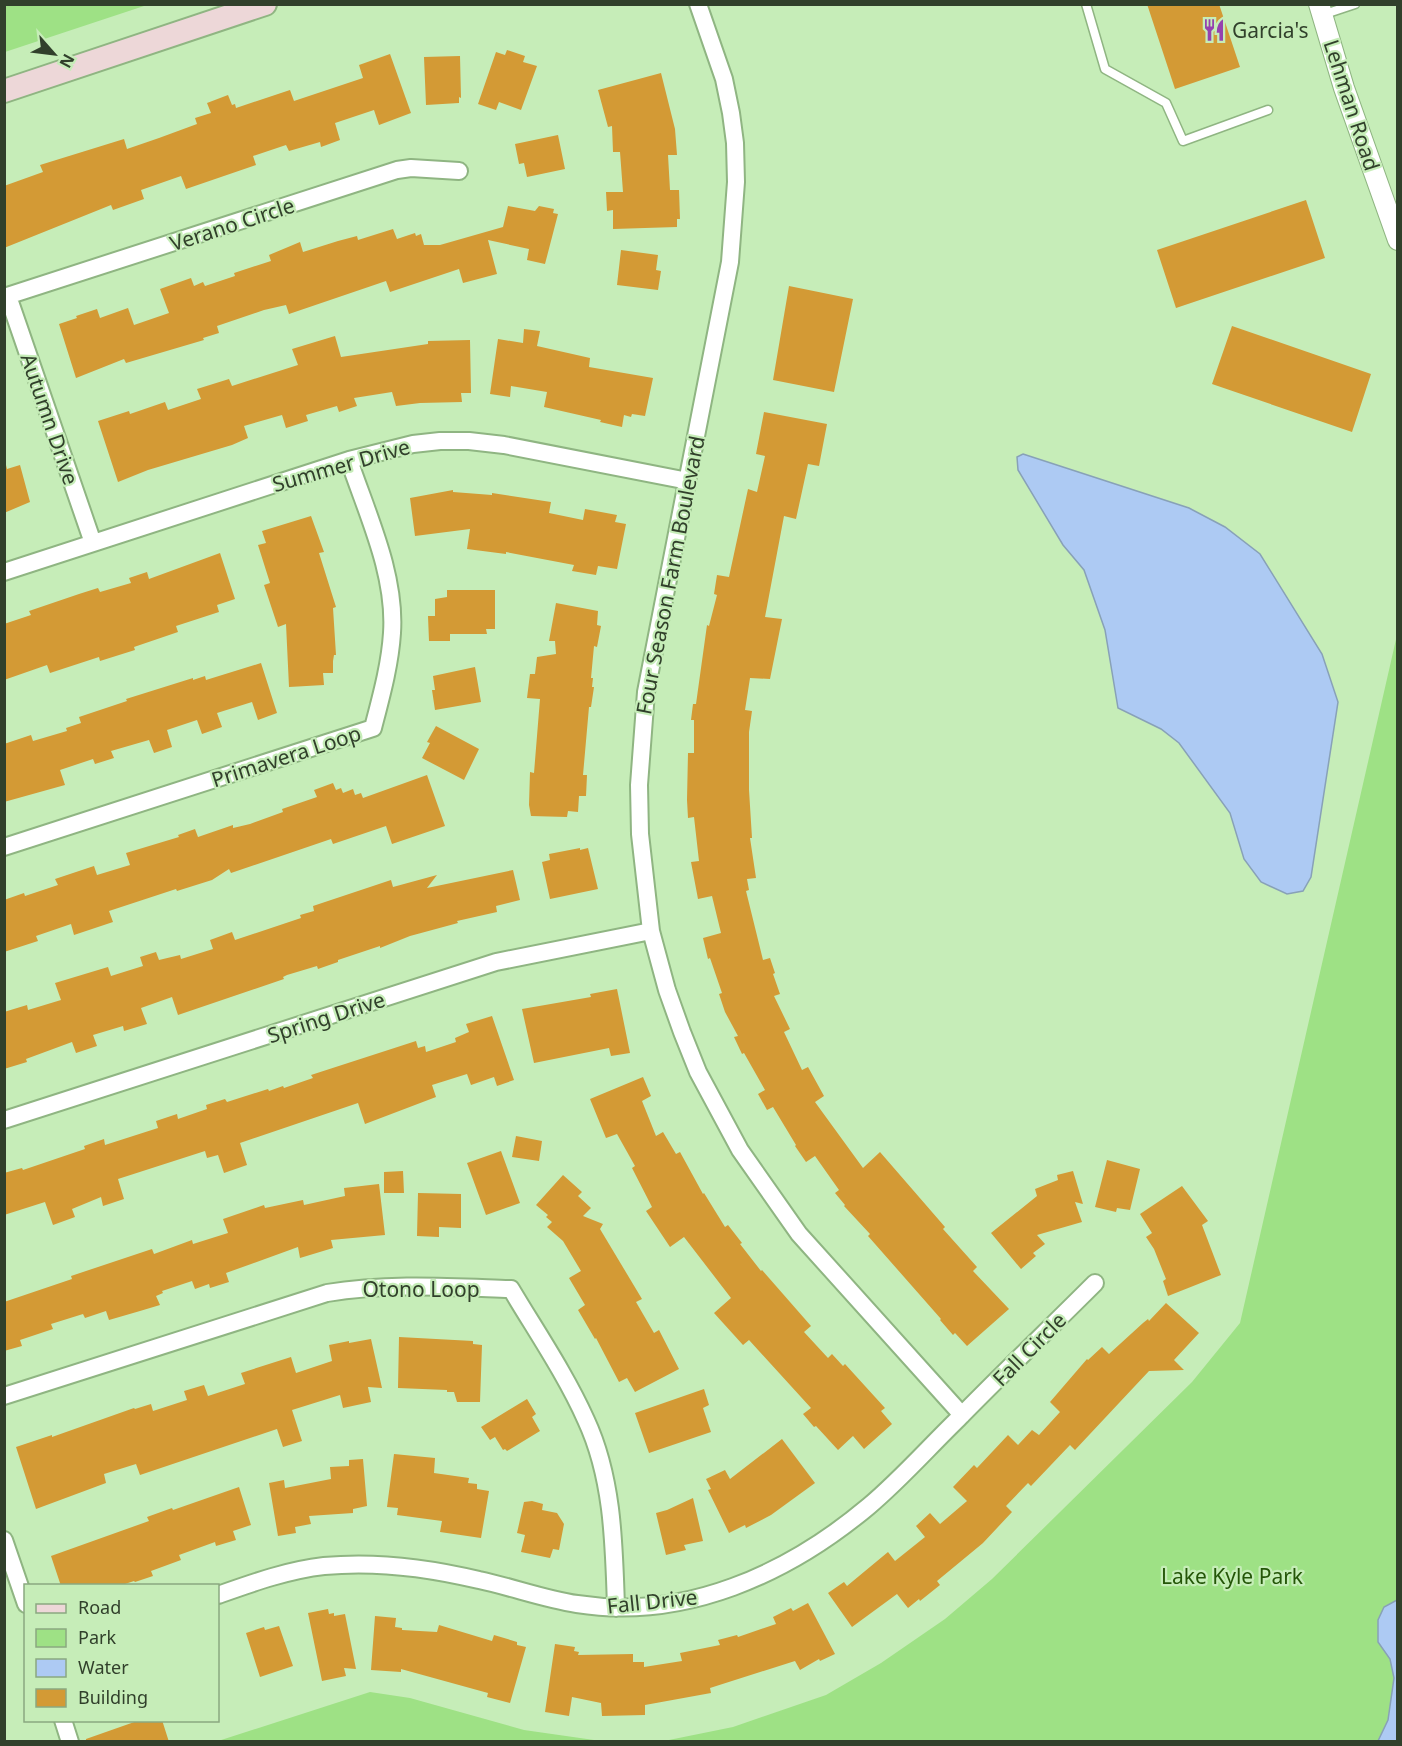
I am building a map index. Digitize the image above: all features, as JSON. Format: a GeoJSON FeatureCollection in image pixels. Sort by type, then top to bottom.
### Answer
{"type":"FeatureCollection","features":[{"type":"Feature","properties":{"kind":"main road"},"geometry":{"type":"LineString","coordinates":[[4,91],[265,4]]}},
{"type":"Feature","properties":{"kind":"street","name":"Four Season Farm Boulevard"},"geometry":{"type":"LineString","coordinates":[[698,4],[724,80],[735,143],[736,182],[730,262],[653,650],[641,734],[640,834],[651,931],[667,990],[698,1072],[740,1150],[799,1234],[962,1415]]}},
{"type":"Feature","properties":{"kind":"street","name":"Lehman Road"},"geometry":{"type":"LineString","coordinates":[[1320,10],[1344,88],[1398,240]]}},
{"type":"Feature","properties":{"kind":"street","name":"Verano Circle"},"geometry":{"type":"LineString","coordinates":[[6,297],[397,170],[411,168],[459,171]]}},
{"type":"Feature","properties":{"kind":"street","name":"Autumn Drive"},"geometry":{"type":"LineString","coordinates":[[6,297],[93,543]]}},
{"type":"Feature","properties":{"kind":"street","name":"Summer Drive"},"geometry":{"type":"LineString","coordinates":[[4,572],[349,460],[412,444],[469,441],[527,449],[688,481]]}},
{"type":"Feature","properties":{"kind":"street","name":"Primavera Loop"},"geometry":{"type":"LineString","coordinates":[[4,847],[373,728],[388,665],[392,632],[392,604],[379,549],[349,460]]}},
{"type":"Feature","properties":{"kind":"street","name":"Spring Drive"},"geometry":{"type":"LineString","coordinates":[[4,1120],[496,962],[651,931]]}},
{"type":"Feature","properties":{"kind":"street","name":"Fall Circle"},"geometry":{"type":"LineString","coordinates":[[962,1415],[1095,1283]]}},
{"type":"Feature","properties":{"kind":"street","name":"Otono Loop"},"geometry":{"type":"LineString","coordinates":[[4,1396],[327,1293],[408,1285],[511,1289],[582,1412],[597,1448],[613,1536],[616,1608]]}},
{"type":"Feature","properties":{"kind":"street","name":"Fall Drive"},"geometry":{"type":"LineString","coordinates":[[219,1595],[270,1578],[322,1566],[368,1565],[441,1572],[480,1580],[546,1599],[576,1604],[616,1608],[670,1604],[696,1599],[728,1590],[786,1564],[814,1548],[869,1505],[962,1415]]}},
{"type":"Feature","properties":{"kind":"street"},"geometry":{"type":"LineString","coordinates":[[4,1540],[24,1598]]}},
{"type":"Feature","properties":{"kind":"street"},"geometry":{"type":"LineString","coordinates":[[64,1722],[70,1742]]}},
{"type":"Feature","properties":{"kind":"lane"},"geometry":{"type":"LineString","coordinates":[[1086,4],[1105,69],[1166,103],[1183,141],[1268,110]]}},
{"type":"Feature","properties":{"kind":"lane"},"geometry":{"type":"LineString","coordinates":[[1320,10],[1355,4]]}},
{"type":"Feature","properties":{"kind":"green space"},"geometry":{"type":"Polygon","coordinates":[[[5,4],[147,4],[147,5],[5,52],[5,4]]]}},
{"type":"Feature","properties":{"kind":"green space","name":"Lake Kyle Park"},"geometry":{"type":"Polygon","coordinates":[[[1397,635],[1397,1741],[215,1742],[370,1692],[410,1698],[524,1730],[594,1740],[664,1741],[733,1727],[826,1695],[881,1663],[945,1619],[992,1579],[1192,1382],[1240,1323],[1397,635]]]}},
{"type":"Feature","properties":{"kind":"water"},"geometry":{"type":"Polygon","coordinates":[[[1023,454],[1189,508],[1225,527],[1260,554],[1322,654],[1338,702],[1311,877],[1303,891],[1287,894],[1261,882],[1244,859],[1230,813],[1179,743],[1161,729],[1118,708],[1105,630],[1084,570],[1063,545],[1018,470],[1017,457],[1023,454]]]}},
{"type":"Feature","properties":{"kind":"water"},"geometry":{"type":"Polygon","coordinates":[[[1397,1600],[1397,1741],[1378,1741],[1388,1720],[1394,1678],[1390,1659],[1378,1642],[1378,1620],[1384,1607],[1397,1600]]]}},
{"type":"Feature","properties":{"kind":"building"},"geometry":{"type":"Polygon","coordinates":[[[1147,4],[1219,4],[1240,67],[1175,89],[1147,4]]]}},
{"type":"Feature","properties":{"kind":"building"},"geometry":{"type":"Polygon","coordinates":[[[507,50],[525,56],[523,62],[537,66],[521,110],[499,102],[496,110],[478,104],[496,52],[505,55],[507,50]]]}},
{"type":"Feature","properties":{"kind":"building"},"geometry":{"type":"Polygon","coordinates":[[[390,54],[411,113],[379,125],[374,110],[335,123],[340,140],[321,147],[320,142],[289,151],[286,145],[253,156],[256,165],[186,189],[181,176],[141,190],[144,199],[113,210],[111,205],[4,248],[4,186],[43,172],[40,165],[124,139],[127,149],[197,124],[195,118],[211,113],[207,103],[228,95],[232,105],[235,104],[236,108],[290,90],[294,101],[363,78],[359,65],[390,54]]]}},
{"type":"Feature","properties":{"kind":"building"},"geometry":{"type":"Polygon","coordinates":[[[460,56],[461,98],[459,97],[459,103],[426,105],[424,57],[460,56]]]}},
{"type":"Feature","properties":{"kind":"building"},"geometry":{"type":"Polygon","coordinates":[[[661,73],[675,129],[677,155],[668,155],[670,190],[679,190],[680,219],[677,219],[677,227],[613,229],[613,210],[607,211],[606,192],[623,192],[620,152],[613,152],[612,126],[608,127],[598,90],[661,73]]]}},
{"type":"Feature","properties":{"kind":"building"},"geometry":{"type":"Polygon","coordinates":[[[558,135],[565,169],[527,177],[524,163],[519,164],[515,144],[558,135]]]}},
{"type":"Feature","properties":{"kind":"building"},"geometry":{"type":"Polygon","coordinates":[[[1306,200],[1325,258],[1176,308],[1157,250],[1306,200]]]}},
{"type":"Feature","properties":{"kind":"building"},"geometry":{"type":"Polygon","coordinates":[[[508,206],[535,211],[539,206],[554,209],[553,213],[558,214],[545,264],[527,260],[529,249],[488,240],[497,274],[463,283],[459,269],[390,292],[386,281],[289,314],[286,305],[264,310],[217,326],[219,333],[203,338],[204,340],[126,363],[124,359],[76,378],[59,324],[77,318],[76,316],[97,309],[100,318],[128,308],[134,325],[169,313],[160,289],[191,278],[194,286],[203,282],[205,286],[235,276],[234,273],[271,261],[269,255],[300,242],[303,252],[357,236],[358,240],[393,229],[397,239],[415,233],[416,236],[421,234],[424,245],[440,245],[503,227],[508,206]]]}},
{"type":"Feature","properties":{"kind":"building"},"geometry":{"type":"Polygon","coordinates":[[[621,250],[658,255],[656,270],[661,271],[658,290],[617,285],[621,250]]]}},
{"type":"Feature","properties":{"kind":"building"},"geometry":{"type":"Polygon","coordinates":[[[789,286],[853,299],[834,392],[773,380],[789,286]]]}},
{"type":"Feature","properties":{"kind":"building"},"geometry":{"type":"Polygon","coordinates":[[[1232,326],[1371,374],[1352,432],[1212,384],[1232,326]]]}},
{"type":"Feature","properties":{"kind":"building"},"geometry":{"type":"Polygon","coordinates":[[[524,329],[540,331],[537,346],[590,358],[589,367],[653,378],[645,416],[624,415],[622,427],[544,407],[547,392],[511,386],[510,397],[490,394],[498,339],[523,343],[524,329]]]}},
{"type":"Feature","properties":{"kind":"building"},"geometry":{"type":"Polygon","coordinates":[[[335,336],[341,357],[428,344],[428,341],[470,340],[471,393],[461,393],[462,402],[396,406],[392,392],[354,398],[357,406],[339,412],[337,406],[306,415],[308,421],[286,428],[282,415],[244,426],[248,438],[232,445],[148,470],[118,482],[98,421],[129,411],[130,414],[165,402],[168,410],[201,399],[197,389],[229,379],[232,386],[298,365],[292,349],[335,336]]]}},
{"type":"Feature","properties":{"kind":"building"},"geometry":{"type":"Polygon","coordinates":[[[764,412],[827,424],[819,466],[808,464],[796,519],[784,516],[765,617],[782,619],[770,679],[750,678],[745,710],[752,711],[749,732],[752,838],[750,838],[756,878],[747,879],[749,890],[746,891],[763,960],[770,958],[775,973],[773,974],[780,994],[774,996],[790,1029],[784,1032],[802,1070],[808,1067],[824,1096],[815,1102],[863,1168],[880,1152],[977,1267],[973,1271],[1009,1309],[967,1346],[955,1333],[953,1335],[844,1206],[835,1193],[839,1190],[815,1156],[806,1162],[773,1107],[767,1110],[758,1094],[765,1090],[734,1037],[738,1036],[725,1012],[719,994],[722,993],[710,958],[708,959],[703,938],[721,933],[712,896],[698,899],[691,862],[699,861],[694,817],[688,818],[688,753],[694,753],[694,720],[691,720],[693,704],[696,704],[707,625],[709,626],[717,595],[714,594],[717,575],[729,577],[748,489],[757,492],[765,456],[756,454],[764,412]]]}},
{"type":"Feature","properties":{"kind":"building"},"geometry":{"type":"Polygon","coordinates":[[[6,465],[7,469],[20,465],[30,502],[4,513],[6,465]]]}},
{"type":"Feature","properties":{"kind":"building"},"geometry":{"type":"Polygon","coordinates":[[[453,490],[453,492],[492,495],[492,493],[551,502],[549,513],[583,520],[585,509],[617,515],[615,522],[626,524],[617,569],[598,566],[596,575],[572,571],[574,565],[506,552],[506,554],[467,549],[470,529],[415,536],[410,498],[453,490]]]}},
{"type":"Feature","properties":{"kind":"building"},"geometry":{"type":"Polygon","coordinates":[[[311,516],[324,552],[319,553],[336,607],[333,608],[336,655],[333,661],[333,673],[323,673],[324,685],[289,687],[286,624],[278,627],[264,585],[270,583],[258,545],[266,543],[262,531],[311,516]]]}},
{"type":"Feature","properties":{"kind":"building"},"geometry":{"type":"Polygon","coordinates":[[[220,553],[235,599],[217,605],[219,612],[176,626],[178,632],[134,647],[135,650],[100,661],[99,657],[50,673],[47,665],[4,680],[4,624],[31,615],[29,611],[79,594],[98,588],[100,592],[131,583],[129,578],[147,572],[149,579],[220,553]]]}},
{"type":"Feature","properties":{"kind":"building"},"geometry":{"type":"Polygon","coordinates":[[[447,590],[495,590],[495,629],[486,629],[487,634],[450,634],[450,641],[429,641],[428,616],[435,616],[435,599],[447,597],[447,590]]]}},
{"type":"Feature","properties":{"kind":"building"},"geometry":{"type":"Polygon","coordinates":[[[556,603],[598,611],[597,625],[601,626],[597,647],[594,646],[591,678],[593,678],[592,687],[594,687],[591,707],[589,707],[583,775],[587,775],[586,796],[579,796],[578,812],[568,811],[567,817],[531,816],[530,772],[534,773],[540,699],[527,698],[530,674],[535,674],[537,657],[556,654],[555,641],[549,641],[556,603]]]}},
{"type":"Feature","properties":{"kind":"building"},"geometry":{"type":"Polygon","coordinates":[[[261,663],[277,713],[258,720],[252,702],[217,713],[222,727],[202,734],[197,720],[167,730],[172,747],[154,753],[149,740],[111,751],[114,758],[95,764],[93,759],[60,770],[65,785],[4,802],[4,744],[31,735],[33,741],[67,731],[66,728],[81,723],[79,717],[127,701],[126,699],[193,678],[193,680],[205,676],[206,680],[261,663]]]}},
{"type":"Feature","properties":{"kind":"building"},"geometry":{"type":"Polygon","coordinates":[[[475,667],[481,702],[435,710],[432,690],[435,690],[433,676],[475,667]]]}},
{"type":"Feature","properties":{"kind":"building"},"geometry":{"type":"Polygon","coordinates":[[[436,726],[479,749],[464,780],[422,758],[430,743],[427,742],[436,726]]]}},
{"type":"Feature","properties":{"kind":"building"},"geometry":{"type":"Polygon","coordinates":[[[427,775],[445,826],[392,844],[386,826],[333,844],[331,839],[231,873],[229,869],[212,880],[109,911],[113,922],[74,935],[71,924],[36,936],[38,941],[4,952],[4,900],[58,885],[55,879],[94,866],[97,875],[130,865],[126,853],[179,837],[178,835],[195,829],[198,837],[233,825],[233,828],[250,824],[283,812],[282,809],[317,797],[314,790],[333,783],[336,790],[341,788],[343,793],[353,789],[355,795],[361,793],[363,798],[427,775]]]}},
{"type":"Feature","properties":{"kind":"building"},"geometry":{"type":"Polygon","coordinates":[[[580,848],[580,850],[588,848],[598,889],[550,899],[542,862],[550,860],[549,854],[580,848]]]}},
{"type":"Feature","properties":{"kind":"building"},"geometry":{"type":"Polygon","coordinates":[[[513,870],[520,900],[496,906],[497,912],[457,921],[458,923],[410,936],[318,969],[317,966],[287,975],[283,977],[284,979],[178,1015],[172,997],[141,1008],[147,1024],[124,1031],[123,1026],[93,1035],[97,1046],[76,1053],[72,1042],[26,1059],[27,1062],[4,1069],[4,1012],[27,1005],[28,1010],[61,1000],[55,983],[108,967],[111,976],[143,966],[140,957],[156,952],[159,960],[180,955],[181,959],[213,949],[210,940],[232,932],[235,940],[301,918],[300,915],[314,911],[313,906],[391,880],[393,887],[437,875],[427,888],[513,870]]]}},
{"type":"Feature","properties":{"kind":"building"},"geometry":{"type":"Polygon","coordinates":[[[617,989],[630,1053],[611,1056],[609,1048],[534,1063],[522,1009],[591,997],[590,994],[617,989]]]}},
{"type":"Feature","properties":{"kind":"building"},"geometry":{"type":"Polygon","coordinates":[[[492,1016],[514,1080],[497,1086],[494,1077],[471,1085],[467,1074],[432,1085],[436,1097],[365,1124],[358,1103],[240,1143],[247,1165],[224,1173],[218,1155],[207,1158],[205,1151],[118,1179],[124,1199],[103,1206],[101,1197],[72,1209],[75,1217],[53,1225],[45,1202],[4,1215],[4,1173],[22,1168],[23,1170],[85,1149],[84,1146],[104,1139],[105,1145],[158,1128],[156,1121],[177,1114],[178,1119],[207,1109],[206,1105],[225,1099],[227,1102],[268,1089],[269,1091],[283,1086],[284,1088],[313,1078],[311,1075],[416,1041],[418,1048],[425,1046],[426,1052],[456,1042],[455,1038],[469,1032],[466,1024],[492,1016]]]}},
{"type":"Feature","properties":{"kind":"building"},"geometry":{"type":"Polygon","coordinates":[[[643,1077],[651,1096],[642,1101],[656,1136],[663,1132],[676,1154],[680,1152],[703,1194],[725,1227],[728,1225],[761,1271],[811,1326],[804,1332],[828,1358],[832,1354],[843,1366],[845,1364],[885,1408],[881,1411],[892,1424],[864,1449],[853,1436],[838,1450],[816,1426],[814,1427],[803,1414],[811,1408],[749,1340],[743,1345],[714,1313],[731,1298],[684,1237],[670,1247],[646,1211],[652,1207],[632,1168],[635,1166],[617,1134],[606,1138],[590,1099],[643,1077]]]}},
{"type":"Feature","properties":{"kind":"building"},"geometry":{"type":"Polygon","coordinates":[[[516,1136],[542,1141],[539,1161],[512,1157],[516,1136]]]}},
{"type":"Feature","properties":{"kind":"building"},"geometry":{"type":"Polygon","coordinates":[[[501,1151],[520,1203],[486,1215],[467,1163],[501,1151]]]}},
{"type":"Feature","properties":{"kind":"building"},"geometry":{"type":"Polygon","coordinates":[[[1107,1160],[1140,1169],[1130,1210],[1117,1208],[1116,1212],[1095,1207],[1107,1160]]]}},
{"type":"Feature","properties":{"kind":"building"},"geometry":{"type":"Polygon","coordinates":[[[403,1171],[404,1193],[384,1193],[384,1172],[403,1171]]]}},
{"type":"Feature","properties":{"kind":"building"},"geometry":{"type":"Polygon","coordinates":[[[1073,1171],[1083,1204],[1075,1202],[1082,1222],[1037,1235],[1045,1244],[1033,1253],[1036,1256],[1021,1269],[991,1233],[1037,1196],[1035,1189],[1058,1180],[1057,1175],[1073,1171]]]}},
{"type":"Feature","properties":{"kind":"building"},"geometry":{"type":"Polygon","coordinates":[[[563,1175],[582,1192],[578,1196],[591,1208],[583,1216],[603,1224],[600,1229],[642,1299],[636,1302],[654,1333],[659,1330],[679,1369],[635,1392],[627,1378],[619,1382],[578,1310],[585,1305],[569,1278],[581,1271],[563,1241],[547,1227],[552,1222],[546,1217],[548,1215],[536,1205],[563,1175]]]}},
{"type":"Feature","properties":{"kind":"building"},"geometry":{"type":"Polygon","coordinates":[[[379,1184],[385,1235],[331,1240],[333,1248],[300,1258],[298,1247],[226,1273],[229,1282],[210,1288],[209,1284],[195,1289],[192,1281],[162,1291],[163,1293],[156,1296],[160,1305],[109,1320],[106,1311],[85,1318],[83,1314],[51,1324],[53,1329],[20,1340],[22,1346],[4,1351],[4,1302],[72,1279],[71,1276],[152,1249],[154,1254],[192,1240],[193,1244],[228,1233],[223,1219],[264,1205],[265,1208],[303,1200],[304,1205],[345,1196],[344,1188],[379,1184]]]}},
{"type":"Feature","properties":{"kind":"building"},"geometry":{"type":"Polygon","coordinates":[[[1182,1186],[1208,1221],[1202,1225],[1221,1275],[1168,1296],[1163,1281],[1166,1279],[1154,1249],[1146,1237],[1152,1233],[1140,1214],[1182,1186]]]}},
{"type":"Feature","properties":{"kind":"building"},"geometry":{"type":"Polygon","coordinates":[[[418,1193],[461,1194],[461,1228],[439,1227],[439,1237],[417,1236],[418,1193]]]}},
{"type":"Feature","properties":{"kind":"building"},"geometry":{"type":"Polygon","coordinates":[[[1166,1303],[1199,1333],[1174,1360],[1184,1370],[1149,1371],[1075,1450],[1070,1445],[1031,1486],[1028,1483],[1006,1506],[1012,1512],[983,1543],[937,1581],[940,1585],[920,1601],[919,1599],[908,1608],[897,1594],[852,1627],[828,1593],[844,1582],[847,1586],[888,1552],[895,1561],[925,1537],[916,1526],[930,1513],[940,1524],[967,1501],[953,1487],[974,1465],[977,1468],[1008,1435],[1018,1445],[1032,1430],[1039,1435],[1060,1412],[1050,1402],[1087,1359],[1102,1347],[1109,1354],[1143,1323],[1148,1319],[1149,1321],[1166,1303]]]}},
{"type":"Feature","properties":{"kind":"building"},"geometry":{"type":"Polygon","coordinates":[[[399,1337],[473,1341],[473,1344],[482,1345],[480,1402],[457,1402],[454,1392],[447,1392],[447,1390],[398,1388],[399,1337]]]}},
{"type":"Feature","properties":{"kind":"building"},"geometry":{"type":"Polygon","coordinates":[[[371,1339],[382,1388],[368,1387],[371,1402],[343,1408],[340,1395],[292,1410],[302,1441],[283,1447],[277,1429],[140,1475],[136,1464],[104,1474],[106,1483],[36,1509],[16,1447],[52,1435],[52,1437],[134,1408],[151,1404],[153,1411],[187,1400],[184,1391],[204,1385],[208,1396],[245,1384],[241,1373],[291,1357],[296,1373],[332,1361],[329,1345],[371,1339]]]}},
{"type":"Feature","properties":{"kind":"building"},"geometry":{"type":"Polygon","coordinates":[[[704,1389],[709,1405],[703,1408],[711,1432],[649,1453],[635,1413],[704,1389]]]}},
{"type":"Feature","properties":{"kind":"building"},"geometry":{"type":"Polygon","coordinates":[[[527,1399],[536,1414],[532,1417],[540,1431],[507,1451],[503,1450],[495,1437],[490,1440],[481,1427],[527,1399]]]}},
{"type":"Feature","properties":{"kind":"building"},"geometry":{"type":"Polygon","coordinates":[[[782,1439],[815,1483],[771,1515],[746,1528],[745,1525],[729,1533],[708,1490],[711,1489],[706,1479],[725,1470],[730,1479],[782,1439]]]}},
{"type":"Feature","properties":{"kind":"building"},"geometry":{"type":"Polygon","coordinates":[[[394,1454],[435,1458],[434,1473],[469,1478],[468,1483],[477,1484],[477,1489],[489,1491],[481,1538],[440,1532],[442,1521],[397,1515],[398,1508],[387,1507],[394,1454]]]}},
{"type":"Feature","properties":{"kind":"building"},"geometry":{"type":"Polygon","coordinates":[[[363,1459],[367,1506],[353,1509],[353,1513],[309,1516],[311,1524],[295,1527],[296,1533],[278,1536],[269,1483],[284,1480],[285,1488],[331,1479],[330,1467],[349,1466],[349,1460],[363,1459]]]}},
{"type":"Feature","properties":{"kind":"building"},"geometry":{"type":"Polygon","coordinates":[[[239,1487],[251,1525],[233,1531],[236,1540],[216,1546],[215,1542],[179,1555],[181,1560],[151,1571],[153,1576],[135,1582],[60,1584],[51,1556],[149,1521],[147,1517],[172,1508],[173,1510],[239,1487]]]}},
{"type":"Feature","properties":{"kind":"building"},"geometry":{"type":"Polygon","coordinates":[[[693,1498],[703,1541],[684,1545],[686,1550],[666,1555],[656,1513],[693,1498]]]}},
{"type":"Feature","properties":{"kind":"building"},"geometry":{"type":"Polygon","coordinates":[[[532,1501],[543,1504],[542,1510],[557,1513],[564,1524],[559,1550],[553,1549],[550,1558],[521,1552],[525,1535],[517,1533],[524,1502],[532,1501]]]}},
{"type":"Feature","properties":{"kind":"building"},"geometry":{"type":"Polygon","coordinates":[[[808,1603],[835,1654],[820,1661],[819,1659],[800,1670],[795,1661],[710,1688],[711,1693],[645,1705],[645,1715],[602,1716],[601,1703],[572,1697],[569,1716],[545,1712],[555,1644],[575,1647],[574,1651],[579,1652],[578,1655],[633,1654],[633,1662],[644,1662],[644,1667],[682,1661],[680,1653],[720,1645],[718,1640],[737,1635],[738,1637],[776,1624],[773,1617],[791,1608],[793,1611],[808,1603]]]}},
{"type":"Feature","properties":{"kind":"building"},"geometry":{"type":"Polygon","coordinates":[[[328,1609],[329,1614],[334,1613],[334,1616],[345,1614],[356,1669],[344,1668],[346,1676],[322,1681],[308,1613],[328,1609]]]}},
{"type":"Feature","properties":{"kind":"building"},"geometry":{"type":"Polygon","coordinates":[[[375,1616],[396,1618],[395,1627],[402,1628],[402,1630],[437,1632],[439,1625],[492,1641],[494,1635],[526,1647],[510,1703],[487,1697],[488,1693],[401,1669],[401,1672],[371,1670],[375,1616]]]}},
{"type":"Feature","properties":{"kind":"building"},"geometry":{"type":"Polygon","coordinates":[[[279,1626],[293,1666],[260,1677],[246,1633],[264,1627],[265,1630],[279,1626]]]}},
{"type":"Feature","properties":{"kind":"building"},"geometry":{"type":"Polygon","coordinates":[[[134,1722],[163,1722],[169,1742],[86,1742],[86,1739],[134,1722]]]}},
{"type":"Feature","properties":{"kind":"place","name":"Garcia's"},"geometry":{"type":"Point","coordinates":[1214,30]}}]}
